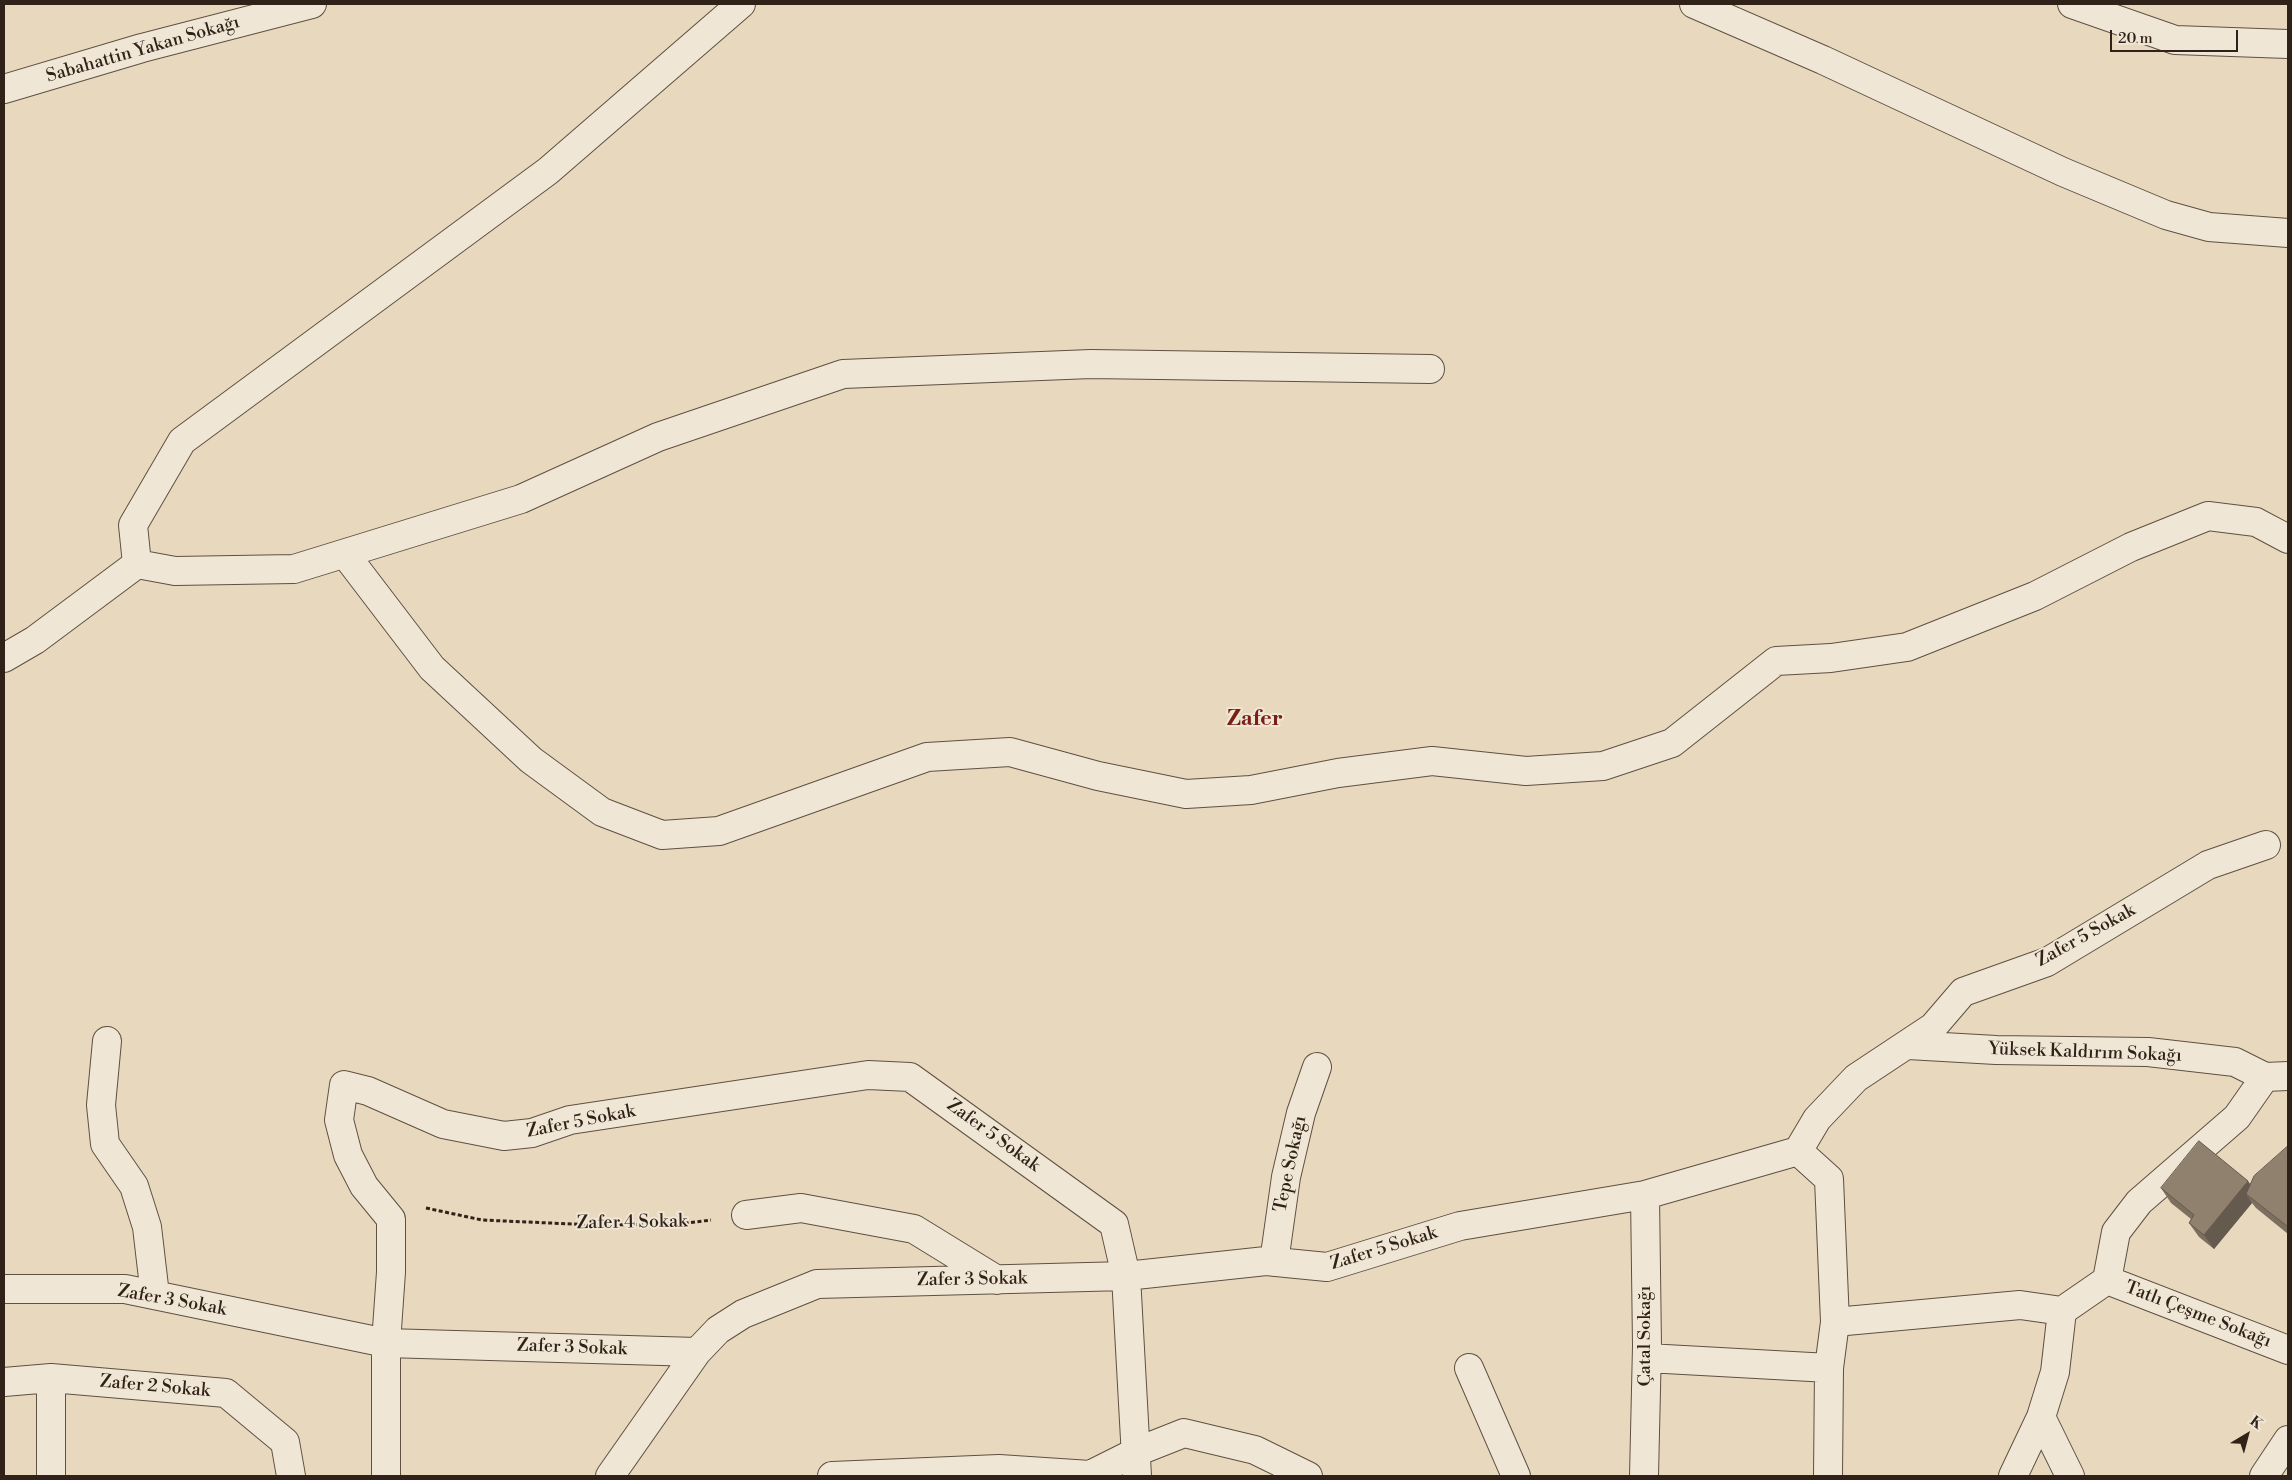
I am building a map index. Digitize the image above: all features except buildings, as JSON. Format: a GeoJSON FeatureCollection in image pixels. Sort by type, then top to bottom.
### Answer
{"type":"FeatureCollection","features":[{"type":"Feature","properties":{"kind":"street","name":"Sabahattin Yakan Sokağı"},"geometry":{"type":"LineString","coordinates":[[4,89],[142,48],[312,4]]}},
{"type":"Feature","properties":{"kind":"street"},"geometry":{"type":"LineString","coordinates":[[137,564],[133,525],[182,441],[548,171],[740,4]]}},
{"type":"Feature","properties":{"kind":"street"},"geometry":{"type":"LineString","coordinates":[[1694,4],[1823,60],[2063,172],[2166,215],[2209,227],[2288,233]]}},
{"type":"Feature","properties":{"kind":"street"},"geometry":{"type":"LineString","coordinates":[[2072,4],[2175,40],[2288,44]]}},
{"type":"Feature","properties":{"kind":"street"},"geometry":{"type":"LineString","coordinates":[[4,658],[35,640],[137,564],[175,572],[294,570],[521,499],[658,438],[843,374],[1092,364],[1430,369]]}},
{"type":"Feature","properties":{"kind":"street"},"geometry":{"type":"LineString","coordinates":[[345,554],[432,668],[532,760],[602,812],[662,835],[719,831],[927,757],[1010,752],[1098,776],[1186,794],[1251,790],[1338,773],[1432,761],[1526,770],[1603,766],[1672,743],[1776,661],[1831,658],[1907,647],[2035,596],[2131,547],[2208,516],[2256,522],[2288,539]]}},
{"type":"Feature","properties":{"kind":"street","name":"Zafer 5 Sokak"},"geometry":{"type":"LineString","coordinates":[[372,1196],[364,1186],[348,1155],[339,1120],[344,1085],[368,1091],[443,1124],[504,1136],[532,1133],[570,1120],[868,1075],[910,1077],[1114,1224],[1126,1276],[1266,1262],[1327,1268],[1460,1226],[1645,1195],[1798,1150],[1817,1119],[1856,1078],[1933,1027],[1963,992],[2047,962],[2208,865],[2266,845]]}},
{"type":"Feature","properties":{"kind":"street"},"geometry":{"type":"LineString","coordinates":[[107,1041],[101,1105],[106,1144],[134,1186],[137,1194],[147,1227],[155,1295]]}},
{"type":"Feature","properties":{"kind":"street","name":"Yüksek Kaldırım Sokağı"},"geometry":{"type":"LineString","coordinates":[[1908,1045],[1996,1050],[2148,1052],[2235,1062],[2277,1076]]}},
{"type":"Feature","properties":{"kind":"street","name":"Tepe Sokağı"},"geometry":{"type":"LineString","coordinates":[[1274,1262],[1286,1177],[1301,1113],[1317,1067]]}},
{"type":"Feature","properties":{"kind":"street"},"geometry":{"type":"LineString","coordinates":[[1835,1322],[2020,1305],[2062,1311],[2107,1280],[2116,1232],[2133,1210],[2166,1177],[2237,1117],[2277,1076]]}},
{"type":"Feature","properties":{"kind":"street"},"geometry":{"type":"LineString","coordinates":[[1798,1150],[1829,1179],[1835,1322],[1829,1368],[1828,1476]]}},
{"type":"Feature","properties":{"kind":"street","name":"Çatal Sokağı"},"geometry":{"type":"LineString","coordinates":[[1644,1476],[1647,1358],[1645,1195]]}},
{"type":"Feature","properties":{"kind":"street"},"geometry":{"type":"LineString","coordinates":[[372,1196],[391,1219],[392,1272],[386,1342],[386,1476]]}},
{"type":"Feature","properties":{"kind":"street"},"geometry":{"type":"LineString","coordinates":[[746,1215],[801,1208],[914,1229],[997,1280]]}},
{"type":"Feature","properties":{"kind":"street"},"geometry":{"type":"LineString","coordinates":[[1126,1276],[1137,1464]]}},
{"type":"Feature","properties":{"kind":"street","name":"Zafer 3 Sokak"},"geometry":{"type":"LineString","coordinates":[[4,1290],[125,1290],[386,1342],[697,1352],[718,1330],[743,1314],[817,1284],[1126,1276]]}},
{"type":"Feature","properties":{"kind":"street","name":"Tatlı Çeşme Sokağı"},"geometry":{"type":"LineString","coordinates":[[2107,1280],[2288,1350]]}},
{"type":"Feature","properties":{"kind":"street"},"geometry":{"type":"LineString","coordinates":[[2013,1476],[2040,1417],[2055,1372],[2062,1311]]}},
{"type":"Feature","properties":{"kind":"street"},"geometry":{"type":"LineString","coordinates":[[610,1476],[697,1352]]}},
{"type":"Feature","properties":{"kind":"street"},"geometry":{"type":"LineString","coordinates":[[1647,1358],[1829,1368]]}},
{"type":"Feature","properties":{"kind":"street"},"geometry":{"type":"LineString","coordinates":[[1469,1368],[1516,1476]]}},
{"type":"Feature","properties":{"kind":"street"},"geometry":{"type":"LineString","coordinates":[[51,1378],[51,1476]]}},
{"type":"Feature","properties":{"kind":"street","name":"Zafer 2 Sokak"},"geometry":{"type":"LineString","coordinates":[[4,1382],[51,1378],[226,1393],[285,1442],[291,1476]]}},
{"type":"Feature","properties":{"kind":"street"},"geometry":{"type":"LineString","coordinates":[[2040,1417],[2070,1476]]}},
{"type":"Feature","properties":{"kind":"street"},"geometry":{"type":"LineString","coordinates":[[832,1476],[999,1469],[1090,1475],[1137,1464],[1184,1433],[1255,1450],[1308,1476]]}},
{"type":"Feature","properties":{"kind":"street"},"geometry":{"type":"LineString","coordinates":[[2264,1476],[2288,1440]]}},
{"type":"Feature","properties":{"kind":"path","name":"Zafer 4 Sokak"},"geometry":{"type":"LineString","coordinates":[[372,1196],[482,1220],[584,1224],[680,1224],[746,1215]]}},
{"type":"Feature","properties":{"kind":"district","name":"Zafer"},"geometry":{"type":"Point","coordinates":[1255,720]}}]}
